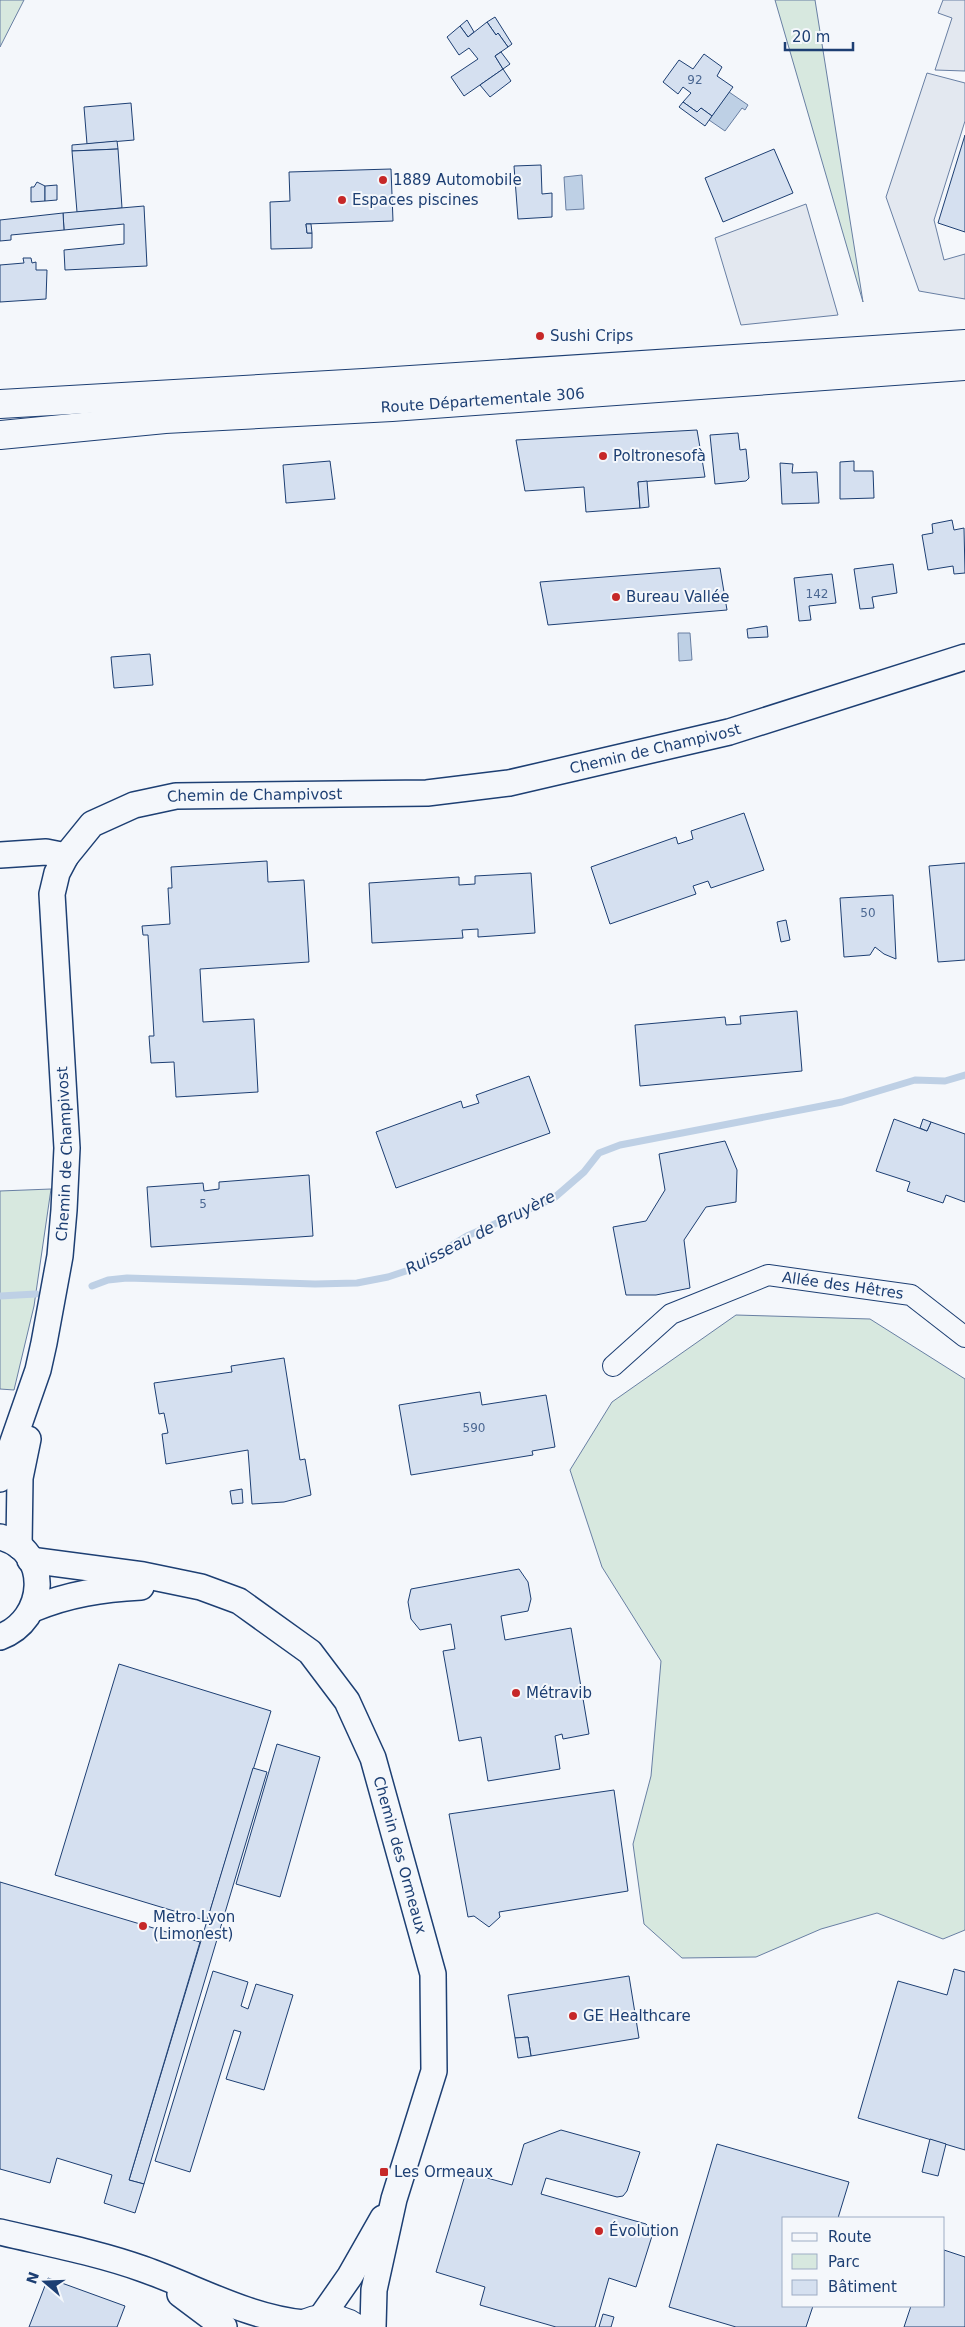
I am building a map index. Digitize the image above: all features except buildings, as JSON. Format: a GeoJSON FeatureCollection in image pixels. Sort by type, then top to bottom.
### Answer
{"type":"FeatureCollection","features":[{"type":"Feature","properties":{"kind":"main road","name":"Route Départementale 306"},"geometry":{"type":"LineString","coordinates":[[0,404],[364,383],[965,344]]}},
{"type":"Feature","properties":{"kind":"main road","name":"Route Départementale 306"},"geometry":{"type":"LineString","coordinates":[[0,435],[165,419],[392,407],[965,366]]}},
{"type":"Feature","properties":{"kind":"main road"},"geometry":{"type":"LineString","coordinates":[[308,2323],[335,2319],[354,2327]]}},
{"type":"Feature","properties":{"kind":"street","name":"Chemin de Champivost"},"geometry":{"type":"LineString","coordinates":[[33,1609],[38,1593],[37,1576],[16,1548],[20,1478],[35,1406],[38,1370],[60,1256],[67,1148],[52,894],[57,873],[66,856],[92,824],[134,805],[176,796],[427,793],[510,783],[729,732],[965,657]]}},
{"type":"Feature","properties":{"kind":"street"},"geometry":{"type":"LineString","coordinates":[[0,854],[46,852],[66,856]]}},
{"type":"Feature","properties":{"kind":"street","name":"Allée des Hêtres"},"geometry":{"type":"LineString","coordinates":[[613,1366],[671,1314],[768,1275],[911,1295],[965,1337]]}},
{"type":"Feature","properties":{"kind":"street","name":"Chemin de Champivost"},"geometry":{"type":"LineString","coordinates":[[0,1479],[38,1370]]}},
{"type":"Feature","properties":{"kind":"street","name":"Chemin des Ormeaux"},"geometry":{"type":"LineString","coordinates":[[16,1548],[201,1587],[239,1601],[310,1652],[347,1701],[373,1758],[433,1974],[434,2071],[394,2199],[374,2290],[373,2327]]}},
{"type":"Feature","properties":{"kind":"street","name":"Chemin des Ormeaux"},"geometry":{"type":"LineString","coordinates":[[33,1609],[59,1598],[110,1588],[201,1587]]}},
{"type":"Feature","properties":{"kind":"street"},"geometry":{"type":"LineString","coordinates":[[0,1637],[10,1633],[23,1623],[33,1609]]}},
{"type":"Feature","properties":{"kind":"street","name":"Chemin des Ormeaux"},"geometry":{"type":"LineString","coordinates":[[308,2323],[350,2276],[394,2199]]}},
{"type":"Feature","properties":{"kind":"street"},"geometry":{"type":"LineString","coordinates":[[0,2232],[143,2269],[250,2312],[276,2320],[308,2323]]}},
{"type":"Feature","properties":{"kind":"street"},"geometry":{"type":"LineString","coordinates":[[143,2269],[224,2327]]}},
{"type":"Feature","properties":{"kind":"green space"},"geometry":{"type":"Polygon","coordinates":[[[0,0],[24,0],[0,47],[0,0]]]}},
{"type":"Feature","properties":{"kind":"green space"},"geometry":{"type":"Polygon","coordinates":[[[775,0],[815,0],[863,302],[775,0]]]}},
{"type":"Feature","properties":{"kind":"green space"},"geometry":{"type":"Polygon","coordinates":[[[51,1189],[34,1306],[14,1390],[0,1389],[0,1191],[51,1189]]]}},
{"type":"Feature","properties":{"kind":"green space"},"geometry":{"type":"Polygon","coordinates":[[[736,1315],[870,1319],[965,1379],[965,1930],[943,1939],[877,1913],[821,1929],[756,1957],[682,1958],[644,1924],[633,1844],[651,1776],[661,1661],[602,1567],[570,1470],[612,1402],[736,1315]]]}},
{"type":"Feature","properties":{"kind":"shaded area"},"geometry":{"type":"Polygon","coordinates":[[[943,0],[965,0],[965,71],[935,70],[952,18],[938,13],[943,0]]]}},
{"type":"Feature","properties":{"kind":"shaded area"},"geometry":{"type":"Polygon","coordinates":[[[927,73],[965,83],[965,121],[934,220],[944,260],[965,254],[965,299],[919,291],[886,197],[927,73]]]}},
{"type":"Feature","properties":{"kind":"shaded area"},"geometry":{"type":"Polygon","coordinates":[[[806,204],[838,315],[741,325],[715,238],[806,204]]]}},
{"type":"Feature","properties":{"kind":"water"},"geometry":{"type":"Polygon","coordinates":[[[729,92],[748,105],[745,110],[742,108],[725,131],[709,120],[729,92]]]}},
{"type":"Feature","properties":{"kind":"water"},"geometry":{"type":"Polygon","coordinates":[[[582,175],[584,209],[566,210],[564,177],[582,175]]]}},
{"type":"Feature","properties":{"kind":"water"},"geometry":{"type":"Polygon","coordinates":[[[678,633],[690,633],[692,660],[679,661],[678,633]]]}},
{"type":"Feature","properties":{"kind":"waterway","name":"Ruisseau de Bruyère"},"geometry":{"type":"LineString","coordinates":[[92,1286],[108,1280],[127,1278],[315,1284],[357,1283],[388,1277],[415,1268],[467,1236],[554,1198],[584,1172],[599,1153],[620,1145],[842,1102],[915,1080],[945,1081],[965,1075]]}},
{"type":"Feature","properties":{"kind":"waterway","name":"Ruisseau de Bruyère"},"geometry":{"type":"LineString","coordinates":[[0,1296],[36,1294]]}},
{"type":"Feature","properties":{"kind":"place","name":"1889 Automobile"},"geometry":{"type":"Point","coordinates":[383,180]}},
{"type":"Feature","properties":{"kind":"place","name":"Espaces piscines"},"geometry":{"type":"Point","coordinates":[342,200]}},
{"type":"Feature","properties":{"kind":"place","name":"Sushi Crips"},"geometry":{"type":"Point","coordinates":[540,336]}},
{"type":"Feature","properties":{"kind":"place","name":"Poltronesofà"},"geometry":{"type":"Point","coordinates":[603,456]}},
{"type":"Feature","properties":{"kind":"place","name":"Bureau Vallée"},"geometry":{"type":"Point","coordinates":[616,597]}},
{"type":"Feature","properties":{"kind":"place","name":"Métravib"},"geometry":{"type":"Point","coordinates":[516,1693]}},
{"type":"Feature","properties":{"kind":"place","name":"Metro Lyon (Limonest)"},"geometry":{"type":"Point","coordinates":[143,1926]}},
{"type":"Feature","properties":{"kind":"place","name":"GE Healthcare"},"geometry":{"type":"Point","coordinates":[573,2016]}},
{"type":"Feature","properties":{"kind":"place","name":"Les Ormeaux"},"geometry":{"type":"Point","coordinates":[384,2172]}},
{"type":"Feature","properties":{"kind":"place","name":"Évolution"},"geometry":{"type":"Point","coordinates":[599,2231]}}]}
